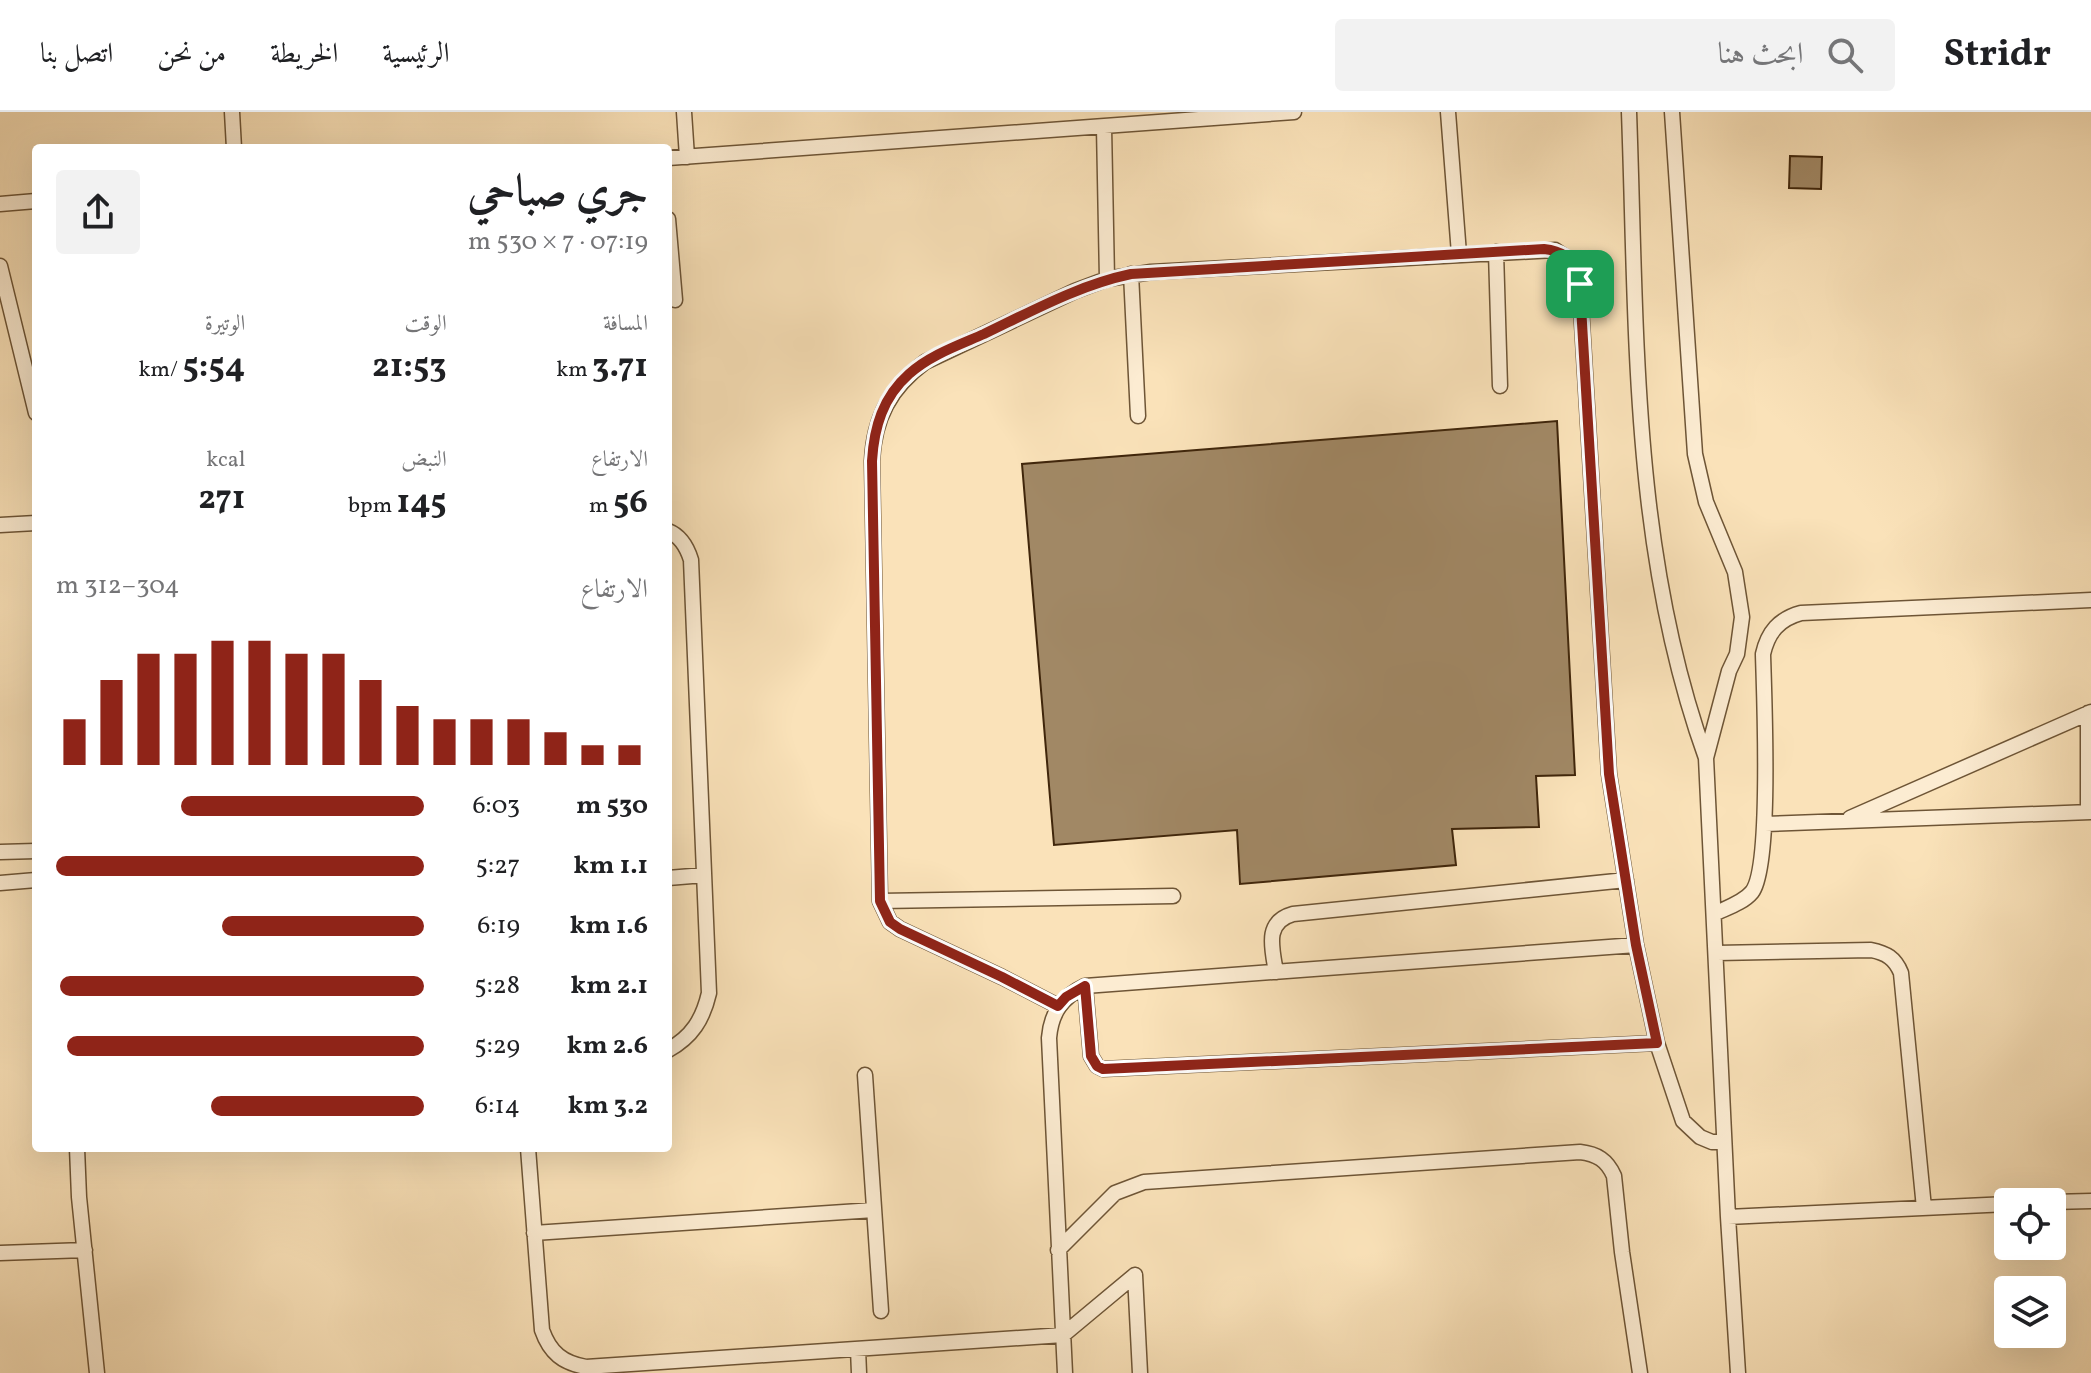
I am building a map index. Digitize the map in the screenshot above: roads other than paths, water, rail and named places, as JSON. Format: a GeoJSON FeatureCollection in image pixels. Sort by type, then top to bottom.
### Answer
{"type":"FeatureCollection","features":[{"type":"Feature","properties":{"kind":"lane"},"geometry":{"type":"LineString","coordinates":[[232,112],[234,144]]}},
{"type":"Feature","properties":{"kind":"lane"},"geometry":{"type":"LineString","coordinates":[[684,112],[687,157]]}},
{"type":"Feature","properties":{"kind":"lane"},"geometry":{"type":"LineString","coordinates":[[672,158],[1104,127],[1154,118],[1294,112]]}},
{"type":"Feature","properties":{"kind":"lane"},"geometry":{"type":"LineString","coordinates":[[1448,112],[1459,254]]}},
{"type":"Feature","properties":{"kind":"lane"},"geometry":{"type":"LineString","coordinates":[[1629,112],[1640,420],[1646,490],[1673,654],[1706,758],[1738,1373]]}},
{"type":"Feature","properties":{"kind":"lane"},"geometry":{"type":"LineString","coordinates":[[1672,112],[1695,454],[1706,502],[1735,572],[1741,598],[1741,636],[1706,758]]}},
{"type":"Feature","properties":{"kind":"lane"},"geometry":{"type":"LineString","coordinates":[[1104,127],[1107,279]]}},
{"type":"Feature","properties":{"kind":"lane"},"geometry":{"type":"LineString","coordinates":[[0,204],[32,201]]}},
{"type":"Feature","properties":{"kind":"lane"},"geometry":{"type":"LineString","coordinates":[[1058,1006],[900,929],[890,922],[880,901],[872,461],[877,423],[896,388],[925,362],[1107,279],[1131,274],[1555,250],[1573,262],[1579,273],[1609,774],[1636,945],[1657,1043],[1683,1121],[1700,1137],[1712,1142],[1724,1142]]}},
{"type":"Feature","properties":{"kind":"lane"},"geometry":{"type":"LineString","coordinates":[[1496,252],[1500,386]]}},
{"type":"Feature","properties":{"kind":"lane"},"geometry":{"type":"LineString","coordinates":[[672,265],[675,300]]}},
{"type":"Feature","properties":{"kind":"lane"},"geometry":{"type":"LineString","coordinates":[[0,266],[32,395]]}},
{"type":"Feature","properties":{"kind":"lane"},"geometry":{"type":"LineString","coordinates":[[1131,274],[1138,416]]}},
{"type":"Feature","properties":{"kind":"lane"},"geometry":{"type":"LineString","coordinates":[[0,525],[32,523]]}},
{"type":"Feature","properties":{"kind":"lane"},"geometry":{"type":"LineString","coordinates":[[672,532],[687,547],[691,560],[709,993],[698,1024],[672,1047]]}},
{"type":"Feature","properties":{"kind":"lane"},"geometry":{"type":"LineString","coordinates":[[1714,914],[1745,898],[1757,882],[1765,824],[1763,654],[1766,642],[1780,622],[1801,613],[2091,600]]}},
{"type":"Feature","properties":{"kind":"lane"},"geometry":{"type":"LineString","coordinates":[[1765,824],[2089,812],[2089,713],[1843,821]]}},
{"type":"Feature","properties":{"kind":"lane"},"geometry":{"type":"LineString","coordinates":[[0,852],[32,851]]}},
{"type":"Feature","properties":{"kind":"lane"},"geometry":{"type":"LineString","coordinates":[[672,878],[704,875]]}},
{"type":"Feature","properties":{"kind":"lane"},"geometry":{"type":"LineString","coordinates":[[0,883],[32,880]]}},
{"type":"Feature","properties":{"kind":"lane"},"geometry":{"type":"LineString","coordinates":[[1276,972],[1272,933],[1279,920],[1293,914],[1626,880]]}},
{"type":"Feature","properties":{"kind":"lane"},"geometry":{"type":"LineString","coordinates":[[880,901],[1173,896]]}},
{"type":"Feature","properties":{"kind":"lane"},"geometry":{"type":"LineString","coordinates":[[1065,1373],[1049,1038],[1053,1016],[1066,997],[1085,986],[1636,945]]}},
{"type":"Feature","properties":{"kind":"lane"},"geometry":{"type":"LineString","coordinates":[[1717,953],[1871,950],[1893,959],[1901,973],[1924,1208]]}},
{"type":"Feature","properties":{"kind":"lane"},"geometry":{"type":"LineString","coordinates":[[1085,986],[1091,1056],[1103,1069],[1657,1043]]}},
{"type":"Feature","properties":{"kind":"lane"},"geometry":{"type":"LineString","coordinates":[[865,1075],[881,1311]]}},
{"type":"Feature","properties":{"kind":"lane"},"geometry":{"type":"LineString","coordinates":[[77,1152],[97,1373]]}},
{"type":"Feature","properties":{"kind":"lane"},"geometry":{"type":"LineString","coordinates":[[528,1152],[542,1330],[546,1344],[556,1355],[576,1365],[586,1367],[1063,1335],[1135,1275],[1140,1373]]}},
{"type":"Feature","properties":{"kind":"lane"},"geometry":{"type":"LineString","coordinates":[[1058,1250],[1115,1193],[1144,1182],[1591,1153],[1610,1166],[1614,1176],[1640,1373]]}},
{"type":"Feature","properties":{"kind":"lane"},"geometry":{"type":"LineString","coordinates":[[2066,1202],[2091,1201]]}},
{"type":"Feature","properties":{"kind":"lane"},"geometry":{"type":"LineString","coordinates":[[1728,1217],[1994,1205]]}},
{"type":"Feature","properties":{"kind":"lane"},"geometry":{"type":"LineString","coordinates":[[534,1233],[874,1210]]}},
{"type":"Feature","properties":{"kind":"lane"},"geometry":{"type":"LineString","coordinates":[[0,1253],[85,1250]]}},
{"type":"Feature","properties":{"kind":"lane"},"geometry":{"type":"LineString","coordinates":[[858,1349],[859,1373]]}}]}
